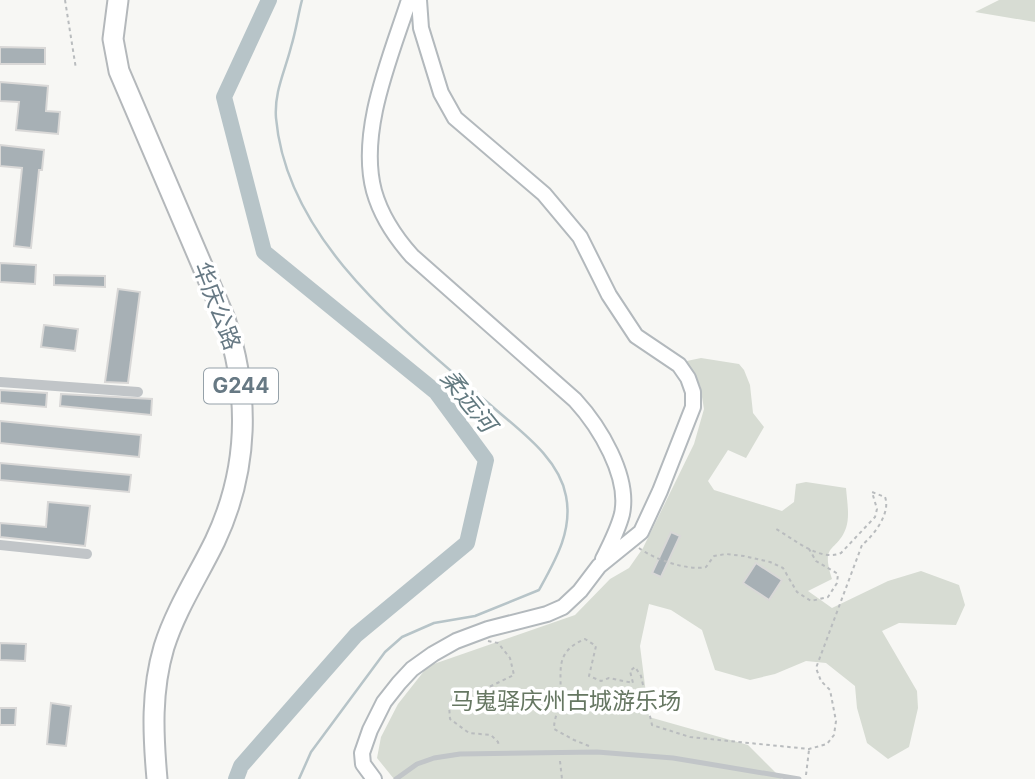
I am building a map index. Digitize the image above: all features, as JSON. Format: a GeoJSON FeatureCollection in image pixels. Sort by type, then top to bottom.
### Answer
{"type":"FeatureCollection","features":[{"type":"Feature","properties":{"kind":"highway","name":"华庆公路"},"geometry":{"type":"LineString","coordinates":[[120,0],[113,38],[118,71],[225,318],[237,361],[243,403],[242,448],[232,501],[171,628],[160,663],[153,703],[159,779]]}},
{"type":"Feature","properties":{"kind":"street"},"geometry":{"type":"LineString","coordinates":[[374,779],[363,764],[362,753],[384,702],[412,669],[456,641],[562,607],[580,591],[599,566],[615,535],[623,511],[622,488],[614,462],[598,428],[575,400],[412,256],[395,236],[374,192],[370,171],[374,117],[409,0]]}},
{"type":"Feature","properties":{"kind":"street"},"geometry":{"type":"LineString","coordinates":[[419,0],[421,28],[441,93],[455,118],[544,194],[580,237],[609,295],[636,335],[679,365],[693,392],[693,407],[688,422],[641,532],[599,566]]}},
{"type":"Feature","properties":{"kind":"street"},"geometry":{"type":"LineString","coordinates":[[0,382],[138,392]]}},
{"type":"Feature","properties":{"kind":"street"},"geometry":{"type":"LineString","coordinates":[[0,545],[87,554]]}},
{"type":"Feature","properties":{"kind":"lane"},"geometry":{"type":"LineString","coordinates":[[396,779],[416,764],[460,754],[594,752],[673,758],[799,779]]}},
{"type":"Feature","properties":{"kind":"path"},"geometry":{"type":"LineString","coordinates":[[65,0],[76,69]]}},
{"type":"Feature","properties":{"kind":"path"},"geometry":{"type":"LineString","coordinates":[[594,752],[588,743],[574,740],[554,729],[563,654],[573,644],[585,639],[596,646],[589,676],[601,681],[608,678],[633,683],[630,671],[635,667],[641,676],[652,725],[690,737],[809,749],[827,744],[834,735],[836,722],[830,690],[821,681],[816,668],[862,545],[873,536],[875,528],[887,512],[888,505],[885,497],[872,492],[877,509],[875,517],[841,553],[835,555],[808,548],[776,529]]}},
{"type":"Feature","properties":{"kind":"path"},"geometry":{"type":"LineString","coordinates":[[630,541],[651,557],[695,569],[706,567],[714,556],[726,554],[770,562],[783,568],[797,592],[811,601],[828,597],[837,583],[838,574],[816,561],[808,548]]}},
{"type":"Feature","properties":{"kind":"path"},"geometry":{"type":"LineString","coordinates":[[483,641],[498,643],[510,658],[514,675],[489,687],[454,696],[449,705],[450,719],[469,733],[491,735],[498,741],[500,755]]}},
{"type":"Feature","properties":{"kind":"path"},"geometry":{"type":"LineString","coordinates":[[806,779],[809,749]]}},
{"type":"Feature","properties":{"kind":"path"},"geometry":{"type":"LineString","coordinates":[[561,753],[562,779]]}},
{"type":"Feature","properties":{"kind":"green space"},"geometry":{"type":"Polygon","coordinates":[[[999,0],[1035,0],[1035,22],[975,12],[999,0]]]}},
{"type":"Feature","properties":{"kind":"green space","name":"马嵬驿庆州古城游乐场"},"geometry":{"type":"Polygon","coordinates":[[[701,358],[739,364],[750,385],[753,413],[764,427],[746,458],[728,450],[708,481],[714,490],[782,511],[794,502],[796,484],[806,482],[846,488],[846,528],[831,549],[828,559],[832,579],[808,591],[832,608],[888,581],[921,571],[959,585],[965,605],[956,625],[899,623],[882,631],[917,691],[918,708],[909,747],[888,759],[867,743],[857,708],[855,686],[826,663],[806,661],[775,674],[750,680],[715,670],[702,630],[671,610],[649,604],[640,646],[649,717],[748,745],[782,779],[394,779],[377,758],[381,737],[398,704],[428,666],[575,615],[610,579],[629,568],[643,548],[694,444],[704,409],[700,385],[682,362],[701,358]]]}},
{"type":"Feature","properties":{"kind":"building"},"geometry":{"type":"Polygon","coordinates":[[[0,47],[45,48],[45,64],[0,64],[0,47]]]}},
{"type":"Feature","properties":{"kind":"building"},"geometry":{"type":"Polygon","coordinates":[[[0,82],[48,86],[46,111],[60,112],[58,134],[16,130],[19,102],[0,101],[0,82]]]}},
{"type":"Feature","properties":{"kind":"building"},"geometry":{"type":"Polygon","coordinates":[[[0,145],[44,150],[42,170],[39,170],[31,248],[14,246],[22,168],[0,166],[0,145]]]}},
{"type":"Feature","properties":{"kind":"building"},"geometry":{"type":"Polygon","coordinates":[[[0,263],[36,265],[35,284],[0,282],[0,263]]]}},
{"type":"Feature","properties":{"kind":"building"},"geometry":{"type":"Polygon","coordinates":[[[54,275],[105,276],[105,287],[54,285],[54,275]]]}},
{"type":"Feature","properties":{"kind":"building"},"geometry":{"type":"Polygon","coordinates":[[[118,289],[140,292],[128,383],[105,382],[118,289]]]}},
{"type":"Feature","properties":{"kind":"building"},"geometry":{"type":"Polygon","coordinates":[[[44,325],[78,329],[75,351],[41,347],[44,325]]]}},
{"type":"Feature","properties":{"kind":"building"},"geometry":{"type":"Polygon","coordinates":[[[0,390],[47,393],[46,407],[0,403],[0,390]]]}},
{"type":"Feature","properties":{"kind":"building"},"geometry":{"type":"Polygon","coordinates":[[[61,394],[152,399],[151,415],[60,406],[61,394]]]}},
{"type":"Feature","properties":{"kind":"building"},"geometry":{"type":"Polygon","coordinates":[[[0,421],[141,435],[139,457],[0,443],[0,421]]]}},
{"type":"Feature","properties":{"kind":"building"},"geometry":{"type":"Polygon","coordinates":[[[0,463],[131,475],[129,492],[0,480],[0,463]]]}},
{"type":"Feature","properties":{"kind":"building"},"geometry":{"type":"Polygon","coordinates":[[[48,502],[90,506],[85,546],[0,537],[0,523],[46,527],[48,502]]]}},
{"type":"Feature","properties":{"kind":"building"},"geometry":{"type":"Polygon","coordinates":[[[671,532],[680,536],[661,577],[652,573],[671,532]]]}},
{"type":"Feature","properties":{"kind":"building"},"geometry":{"type":"Polygon","coordinates":[[[756,563],[782,580],[769,600],[743,583],[756,563]]]}},
{"type":"Feature","properties":{"kind":"building"},"geometry":{"type":"Polygon","coordinates":[[[0,643],[26,644],[25,661],[0,660],[0,643]]]}},
{"type":"Feature","properties":{"kind":"building"},"geometry":{"type":"Polygon","coordinates":[[[51,703],[71,706],[66,746],[47,744],[51,703]]]}},
{"type":"Feature","properties":{"kind":"building"},"geometry":{"type":"Polygon","coordinates":[[[0,708],[16,708],[15,725],[0,725],[0,708]]]}},
{"type":"Feature","properties":{"kind":"waterway","name":"柔远河"},"geometry":{"type":"LineString","coordinates":[[236,779],[241,766],[356,635],[467,543],[486,460],[436,392],[264,252],[224,97],[269,0]]}},
{"type":"Feature","properties":{"kind":"waterway"},"geometry":{"type":"LineString","coordinates":[[299,779],[311,752],[385,652],[402,637],[434,623],[475,616],[539,590],[561,545],[568,509],[562,482],[537,446],[390,316],[356,281],[327,245],[302,205],[285,163],[276,118],[278,90],[302,0]]}}]}
